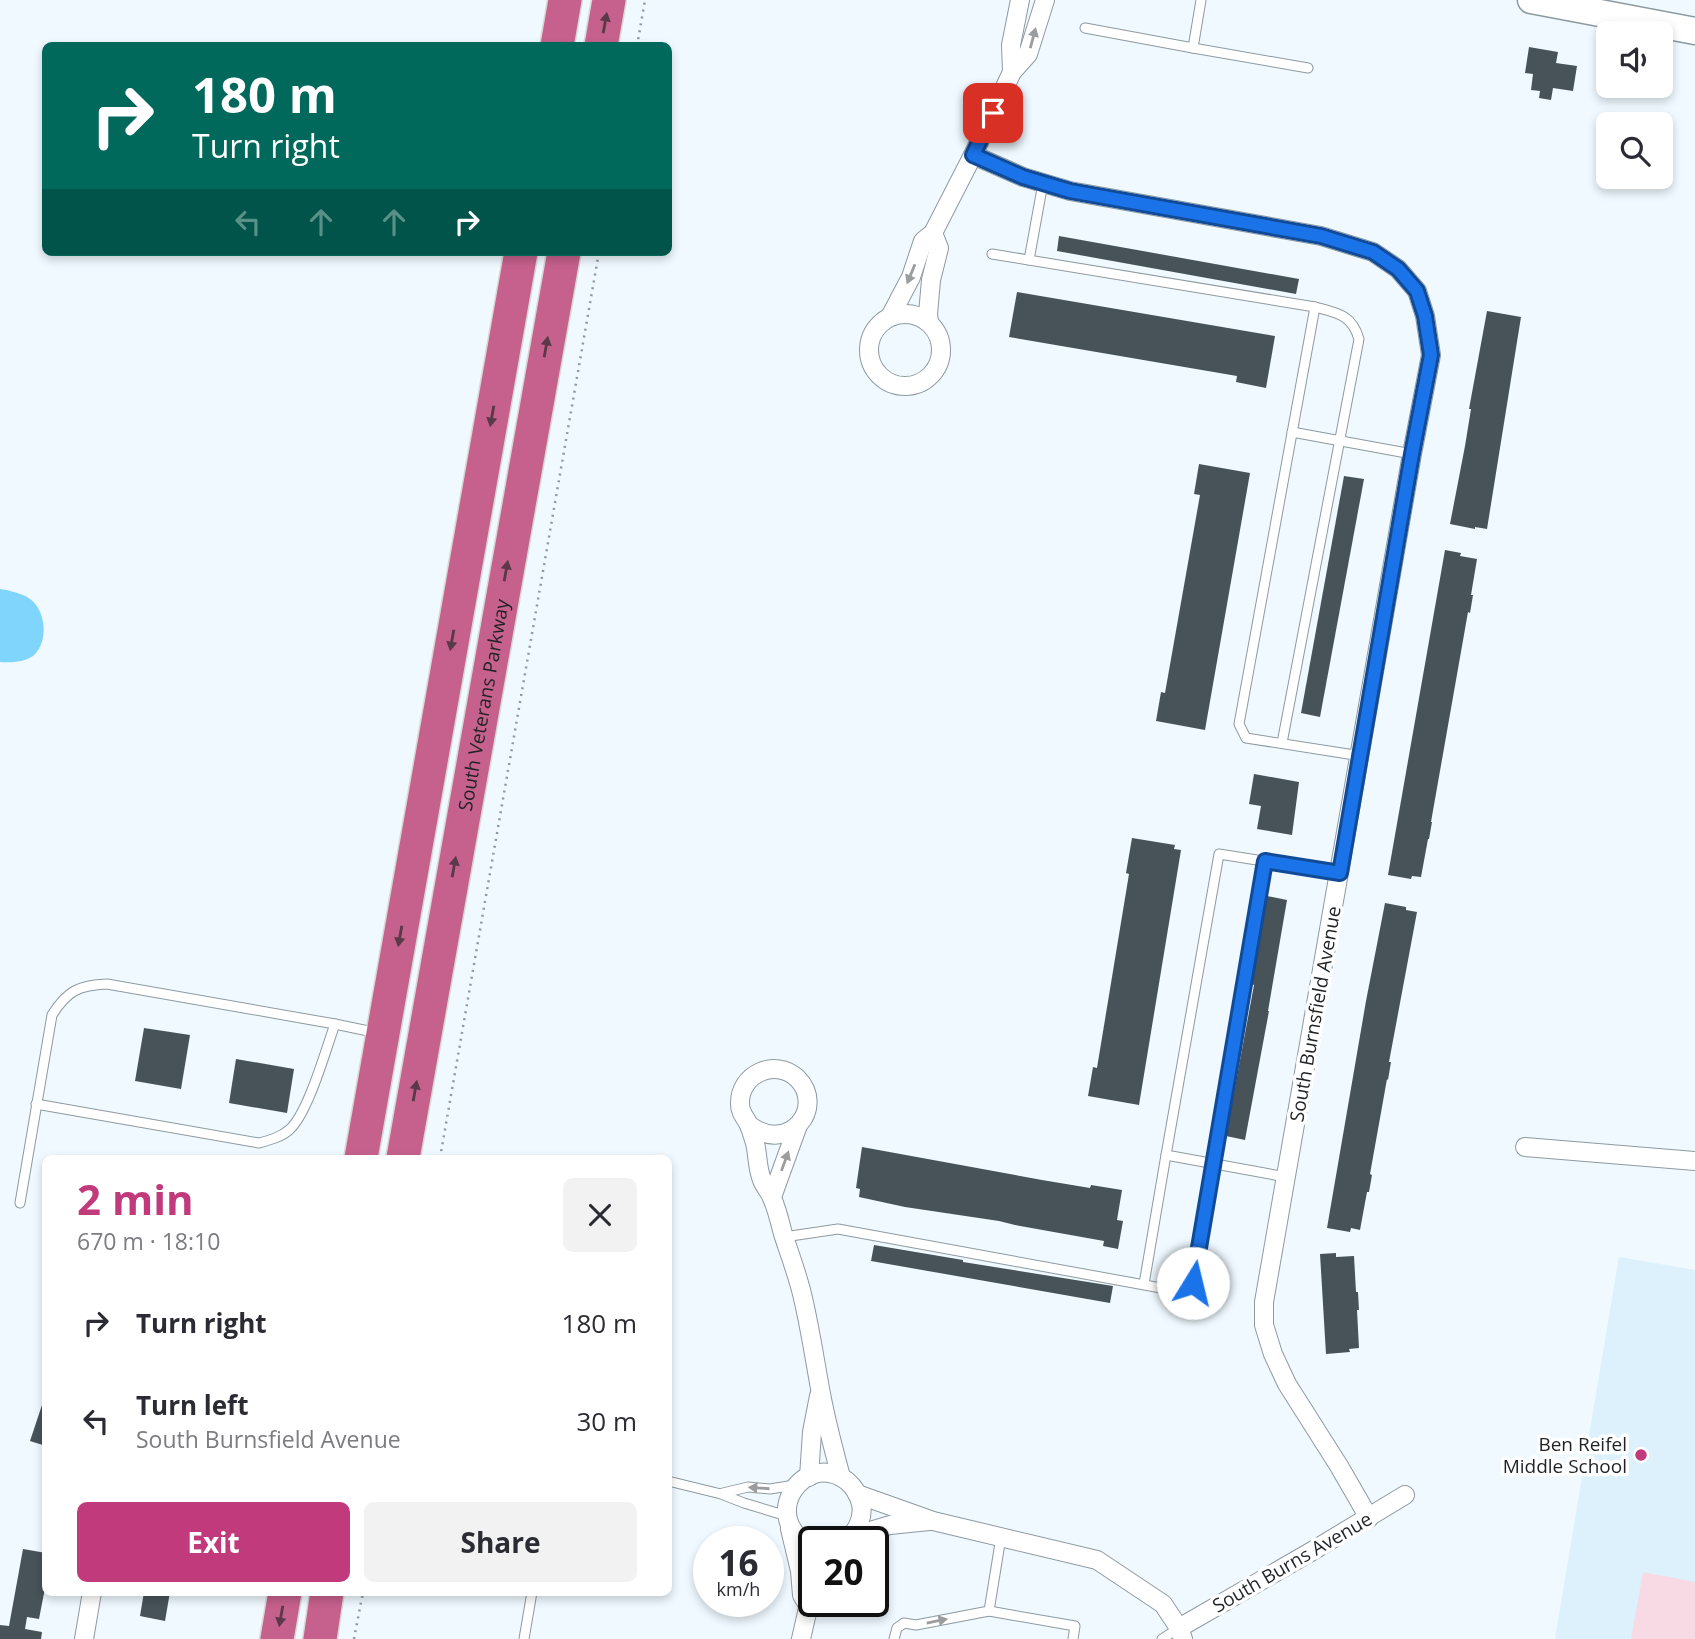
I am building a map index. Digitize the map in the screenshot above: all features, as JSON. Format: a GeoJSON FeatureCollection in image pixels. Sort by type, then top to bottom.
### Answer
{"type":"FeatureCollection","features":[{"type":"Feature","properties":{"kind":"highway"},"geometry":{"type":"LineString","coordinates":[[558,42],[565,0]]}},
{"type":"Feature","properties":{"kind":"highway"},"geometry":{"type":"LineString","coordinates":[[602,42],[609,0]]}},
{"type":"Feature","properties":{"kind":"highway"},"geometry":{"type":"LineString","coordinates":[[363,1155],[520,256]]}},
{"type":"Feature","properties":{"kind":"highway","name":"South Veterans Parkway"},"geometry":{"type":"LineString","coordinates":[[404,1155],[563,256]]}},
{"type":"Feature","properties":{"kind":"highway"},"geometry":{"type":"LineString","coordinates":[[277,1639],[284,1596]]}},
{"type":"Feature","properties":{"kind":"highway"},"geometry":{"type":"LineString","coordinates":[[320,1639],[326,1596]]}},
{"type":"Feature","properties":{"kind":"street"},"geometry":{"type":"LineString","coordinates":[[1013,72],[1011,46],[1020,0]]}},
{"type":"Feature","properties":{"kind":"street"},"geometry":{"type":"LineString","coordinates":[[890,317],[911,277],[923,241],[933,233],[1013,72],[1028,54],[1045,0]]}},
{"type":"Feature","properties":{"kind":"street"},"geometry":{"type":"LineString","coordinates":[[1531,0],[1695,31]]}},
{"type":"Feature","properties":{"kind":"street","name":"South Burnsfield Avenue"},"geometry":{"type":"LineString","coordinates":[[973,155],[1023,177],[1083,193],[1321,236],[1373,252],[1398,269],[1417,291],[1425,316],[1431,355],[1264,1302],[1264,1325],[1273,1354],[1287,1384],[1369,1518]]}},
{"type":"Feature","properties":{"kind":"street"},"geometry":{"type":"LineString","coordinates":[[929,322],[913,315],[901,314],[880,323],[869,344],[872,366],[879,376],[900,386],[912,386],[933,373],[939,362],[939,338],[929,322],[928,314],[931,280],[939,248],[933,233]]}},
{"type":"Feature","properties":{"kind":"street"},"geometry":{"type":"LineString","coordinates":[[772,1197],[807,1105],[802,1084],[794,1075],[773,1069],[762,1070],[752,1076],[745,1084],[740,1105],[758,1154],[761,1179],[772,1197],[801,1290],[820,1389],[841,1477]]}},
{"type":"Feature","properties":{"kind":"street"},"geometry":{"type":"LineString","coordinates":[[749,1125],[768,1135],[779,1135],[798,1125]]}},
{"type":"Feature","properties":{"kind":"street"},"geometry":{"type":"LineString","coordinates":[[1525,1147],[1695,1161]]}},
{"type":"Feature","properties":{"kind":"street"},"geometry":{"type":"LineString","coordinates":[[803,1481],[820,1389]]}},
{"type":"Feature","properties":{"kind":"street"},"geometry":{"type":"LineString","coordinates":[[798,1562],[786,1508],[789,1496],[803,1481],[817,1474],[829,1473],[850,1484],[861,1505],[859,1526]]}},
{"type":"Feature","properties":{"kind":"street"},"geometry":{"type":"LineString","coordinates":[[857,1494],[933,1521],[1097,1560],[1163,1605],[1181,1634]]}},
{"type":"Feature","properties":{"kind":"street","name":"South Burns Avenue"},"geometry":{"type":"LineString","coordinates":[[1181,1634],[1405,1495]]}},
{"type":"Feature","properties":{"kind":"street"},"geometry":{"type":"LineString","coordinates":[[788,1520],[793,1533],[798,1538]]}},
{"type":"Feature","properties":{"kind":"street"},"geometry":{"type":"LineString","coordinates":[[887,1526],[933,1521]]}},
{"type":"Feature","properties":{"kind":"street"},"geometry":{"type":"LineString","coordinates":[[84,1639],[91,1596]]}},
{"type":"Feature","properties":{"kind":"street"},"geometry":{"type":"LineString","coordinates":[[801,1639],[807,1617]]}},
{"type":"Feature","properties":{"kind":"lane"},"geometry":{"type":"LineString","coordinates":[[1192,48],[1201,0]]}},
{"type":"Feature","properties":{"kind":"lane"},"geometry":{"type":"LineString","coordinates":[[1085,28],[1308,68]]}},
{"type":"Feature","properties":{"kind":"lane"},"geometry":{"type":"LineString","coordinates":[[1029,260],[1043,183]]}},
{"type":"Feature","properties":{"kind":"lane"},"geometry":{"type":"LineString","coordinates":[[992,254],[1315,307],[1338,313],[1355,325],[1359,340],[1282,743]]}},
{"type":"Feature","properties":{"kind":"lane"},"geometry":{"type":"LineString","coordinates":[[1315,307],[1238,724],[1246,738],[1361,756]]}},
{"type":"Feature","properties":{"kind":"lane"},"geometry":{"type":"LineString","coordinates":[[1292,432],[1412,454]]}},
{"type":"Feature","properties":{"kind":"lane"},"geometry":{"type":"LineString","coordinates":[[1144,1284],[1219,854],[1340,873]]}},
{"type":"Feature","properties":{"kind":"lane"},"geometry":{"type":"LineString","coordinates":[[785,1237],[838,1229],[1172,1290],[1193,1283],[1265,861]]}},
{"type":"Feature","properties":{"kind":"lane"},"geometry":{"type":"LineString","coordinates":[[20,1203],[52,1015],[66,996],[75,990],[89,985],[107,984],[383,1034]]}},
{"type":"Feature","properties":{"kind":"lane"},"geometry":{"type":"LineString","coordinates":[[36,1104],[259,1143],[278,1138],[291,1129],[304,1110],[335,1024]]}},
{"type":"Feature","properties":{"kind":"lane"},"geometry":{"type":"LineString","coordinates":[[1166,1155],[1286,1177]]}},
{"type":"Feature","properties":{"kind":"lane"},"geometry":{"type":"LineString","coordinates":[[721,1494],[748,1487],[770,1489],[803,1481]]}},
{"type":"Feature","properties":{"kind":"lane"},"geometry":{"type":"LineString","coordinates":[[672,1482],[721,1494],[788,1520]]}},
{"type":"Feature","properties":{"kind":"lane"},"geometry":{"type":"LineString","coordinates":[[989,1611],[1001,1537]]}},
{"type":"Feature","properties":{"kind":"lane"},"geometry":{"type":"LineString","coordinates":[[524,1639],[530,1596]]}},
{"type":"Feature","properties":{"kind":"lane"},"geometry":{"type":"LineString","coordinates":[[894,1639],[897,1628],[904,1623],[916,1625],[989,1611],[1075,1626],[1073,1639]]}},
{"type":"Feature","properties":{"kind":"lane"},"geometry":{"type":"LineString","coordinates":[[1162,1639],[1181,1634]]}},
{"type":"Feature","properties":{"kind":"path"},"geometry":{"type":"LineString","coordinates":[[638,42],[645,0]]}},
{"type":"Feature","properties":{"kind":"path"},"geometry":{"type":"LineString","coordinates":[[441,1155],[598,256]]}},
{"type":"Feature","properties":{"kind":"path"},"geometry":{"type":"LineString","coordinates":[[354,1639],[362,1596]]}},
{"type":"Feature","properties":{"kind":"shaded area","name":"Ben Reifel Middle School"},"geometry":{"type":"Polygon","coordinates":[[[1619,1257],[1695,1270],[1695,1639],[1555,1639],[1619,1257]]]}},
{"type":"Feature","properties":{"kind":"shaded area"},"geometry":{"type":"Polygon","coordinates":[[[1643,1572],[1695,1582],[1695,1639],[1631,1639],[1643,1572]]]}},
{"type":"Feature","properties":{"kind":"water"},"geometry":{"type":"Polygon","coordinates":[[[0,589],[27,597],[42,616],[42,642],[33,656],[26,660],[0,662],[0,589]]]}},
{"type":"Feature","properties":{"kind":"building"},"geometry":{"type":"Polygon","coordinates":[[[1529,47],[1558,52],[1556,63],[1577,66],[1573,91],[1553,88],[1551,100],[1539,98],[1540,91],[1531,90],[1533,74],[1525,73],[1529,47]]]}},
{"type":"Feature","properties":{"kind":"building"},"geometry":{"type":"Polygon","coordinates":[[[1059,236],[1299,279],[1296,294],[1057,251],[1059,236]]]}},
{"type":"Feature","properties":{"kind":"building"},"geometry":{"type":"Polygon","coordinates":[[[1017,292],[1275,336],[1266,388],[1236,382],[1237,376],[1009,337],[1017,292]]]}},
{"type":"Feature","properties":{"kind":"building"},"geometry":{"type":"Polygon","coordinates":[[[1487,311],[1521,317],[1487,529],[1475,529],[1450,524],[1487,311]]]}},
{"type":"Feature","properties":{"kind":"building"},"geometry":{"type":"Polygon","coordinates":[[[1199,464],[1250,473],[1205,730],[1156,721],[1161,692],[1165,693],[1200,495],[1194,494],[1199,464]]]}},
{"type":"Feature","properties":{"kind":"building"},"geometry":{"type":"Polygon","coordinates":[[[1344,476],[1364,479],[1320,717],[1301,713],[1344,476]]]}},
{"type":"Feature","properties":{"kind":"building"},"geometry":{"type":"Polygon","coordinates":[[[1445,550],[1477,559],[1470,613],[1468,612],[1429,839],[1421,877],[1412,876],[1411,879],[1388,875],[1445,550]]]}},
{"type":"Feature","properties":{"kind":"building"},"geometry":{"type":"Polygon","coordinates":[[[1254,774],[1299,782],[1292,835],[1257,829],[1261,806],[1249,804],[1254,774]]]}},
{"type":"Feature","properties":{"kind":"building"},"geometry":{"type":"Polygon","coordinates":[[[1132,838],[1175,845],[1174,849],[1181,850],[1139,1105],[1088,1096],[1093,1067],[1097,1068],[1129,874],[1126,873],[1132,838]]]}},
{"type":"Feature","properties":{"kind":"building"},"geometry":{"type":"Polygon","coordinates":[[[1267,896],[1287,900],[1245,1140],[1226,1136],[1254,985],[1252,984],[1267,896]]]}},
{"type":"Feature","properties":{"kind":"building"},"geometry":{"type":"Polygon","coordinates":[[[1385,903],[1417,912],[1389,1062],[1369,1192],[1360,1230],[1351,1228],[1350,1232],[1327,1228],[1385,903]]]}},
{"type":"Feature","properties":{"kind":"building"},"geometry":{"type":"Polygon","coordinates":[[[144,1028],[190,1035],[181,1089],[135,1081],[144,1028]]]}},
{"type":"Feature","properties":{"kind":"building"},"geometry":{"type":"Polygon","coordinates":[[[236,1059],[294,1069],[287,1113],[229,1103],[236,1059]]]}},
{"type":"Feature","properties":{"kind":"building"},"geometry":{"type":"Polygon","coordinates":[[[862,1147],[1090,1188],[1091,1185],[1122,1190],[1117,1220],[1123,1221],[1118,1249],[1103,1246],[1104,1241],[859,1197],[860,1189],[856,1188],[862,1147]]]}},
{"type":"Feature","properties":{"kind":"building"},"geometry":{"type":"Polygon","coordinates":[[[874,1245],[1113,1286],[1110,1303],[871,1261],[874,1245]]]}},
{"type":"Feature","properties":{"kind":"building"},"geometry":{"type":"Polygon","coordinates":[[[1336,1253],[1336,1257],[1354,1256],[1359,1348],[1349,1349],[1350,1352],[1326,1354],[1320,1254],[1336,1253]]]}},
{"type":"Feature","properties":{"kind":"building"},"geometry":{"type":"Polygon","coordinates":[[[42,1405],[42,1445],[30,1441],[42,1405]]]}},
{"type":"Feature","properties":{"kind":"building"},"geometry":{"type":"Polygon","coordinates":[[[23,1549],[42,1552],[43,1596],[39,1619],[27,1617],[25,1629],[42,1632],[41,1639],[0,1639],[0,1625],[9,1626],[23,1549]]]}},
{"type":"Feature","properties":{"kind":"building"},"geometry":{"type":"Polygon","coordinates":[[[143,1596],[169,1596],[165,1621],[140,1616],[143,1596]]]}},
{"type":"Feature","properties":{"kind":"place","name":"Ben Reifel Middle School"},"geometry":{"type":"Point","coordinates":[1641,1455]}},
{"type":"Feature","properties":{"kind":"route"},"geometry":{"type":"LineString","coordinates":[[993,113],[973,155],[1023,177],[1070,191],[1321,236],[1373,252],[1398,269],[1417,291],[1429,335],[1431,355],[1340,873],[1265,861],[1193,1283]]}}]}
